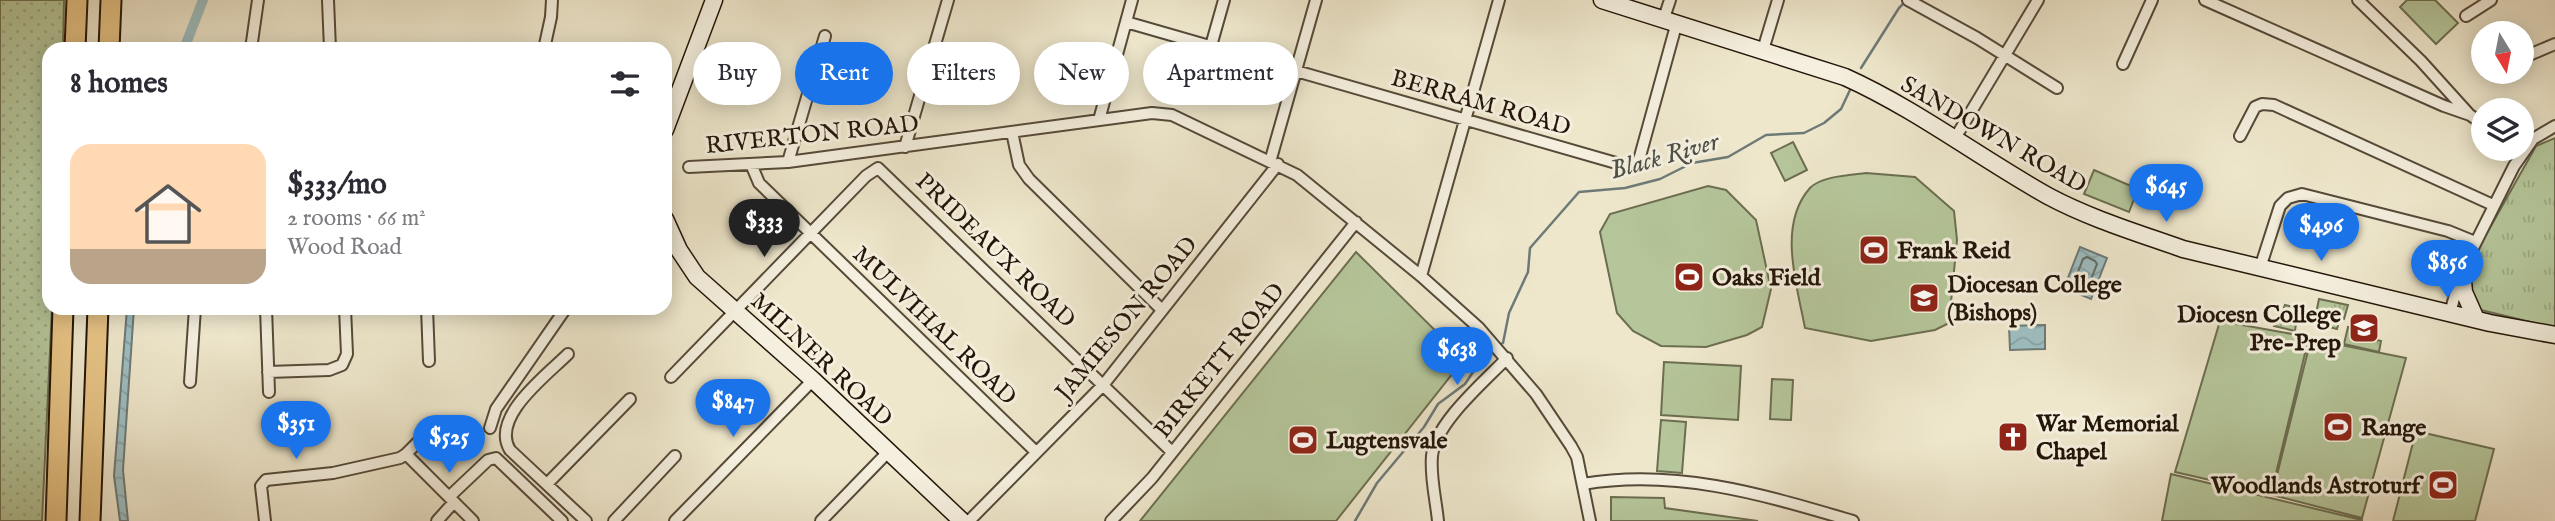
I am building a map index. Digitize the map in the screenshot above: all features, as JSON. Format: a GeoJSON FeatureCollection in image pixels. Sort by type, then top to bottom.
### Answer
{"type":"FeatureCollection","features":[{"type":"Feature","properties":{"kind":"highway"},"geometry":{"type":"LineString","coordinates":[[71,0],[73,42]]}},
{"type":"Feature","properties":{"kind":"highway"},"geometry":{"type":"LineString","coordinates":[[74,42],[77,0]]}},
{"type":"Feature","properties":{"kind":"highway"},"geometry":{"type":"LineString","coordinates":[[109,42],[111,0]]}},
{"type":"Feature","properties":{"kind":"highway"},"geometry":{"type":"LineString","coordinates":[[109,42],[115,26],[119,0]]}},
{"type":"Feature","properties":{"kind":"highway"},"geometry":{"type":"LineString","coordinates":[[56,521],[63,315]]}},
{"type":"Feature","properties":{"kind":"highway"},"geometry":{"type":"LineString","coordinates":[[90,521],[97,315]]}},
{"type":"Feature","properties":{"kind":"street"},"geometry":{"type":"LineString","coordinates":[[252,42],[258,0]]}},
{"type":"Feature","properties":{"kind":"street"},"geometry":{"type":"LineString","coordinates":[[328,0],[330,42]]}},
{"type":"Feature","properties":{"kind":"street"},"geometry":{"type":"LineString","coordinates":[[546,42],[552,0]]}},
{"type":"Feature","properties":{"kind":"street"},"geometry":{"type":"LineString","coordinates":[[672,111],[714,0]]}},
{"type":"Feature","properties":{"kind":"street"},"geometry":{"type":"LineString","coordinates":[[905,147],[948,0]]}},
{"type":"Feature","properties":{"kind":"street"},"geometry":{"type":"LineString","coordinates":[[1099,121],[1132,0]]}},
{"type":"Feature","properties":{"kind":"street"},"geometry":{"type":"LineString","coordinates":[[1212,42],[1224,0]]}},
{"type":"Feature","properties":{"kind":"street","name":"JAMIESON ROAD"},"geometry":{"type":"LineString","coordinates":[[1298,61],[1316,0]]}},
{"type":"Feature","properties":{"kind":"street"},"geometry":{"type":"LineString","coordinates":[[1421,276],[1499,0]]}},
{"type":"Feature","properties":{"kind":"street","name":"SANDOWN ROAD"},"geometry":{"type":"LineString","coordinates":[[1602,0],[1845,76],[2049,196],[2087,215],[2183,249],[2483,321],[2555,335]]}},
{"type":"Feature","properties":{"kind":"street"},"geometry":{"type":"LineString","coordinates":[[1670,0],[1671,20]]}},
{"type":"Feature","properties":{"kind":"street"},"geometry":{"type":"LineString","coordinates":[[1763,50],[1778,0]]}},
{"type":"Feature","properties":{"kind":"street"},"geometry":{"type":"LineString","coordinates":[[1954,140],[2038,0]]}},
{"type":"Feature","properties":{"kind":"street"},"geometry":{"type":"LineString","coordinates":[[2123,64],[2152,0]]}},
{"type":"Feature","properties":{"kind":"street"},"geometry":{"type":"LineString","coordinates":[[2205,0],[2470,115]]}},
{"type":"Feature","properties":{"kind":"street"},"geometry":{"type":"LineString","coordinates":[[2358,0],[2421,61],[2470,115]]}},
{"type":"Feature","properties":{"kind":"street"},"geometry":{"type":"LineString","coordinates":[[2466,16],[2491,0]]}},
{"type":"Feature","properties":{"kind":"street"},"geometry":{"type":"LineString","coordinates":[[1912,2],[2057,88]]}},
{"type":"Feature","properties":{"kind":"street","name":"BERRAM ROAD"},"geometry":{"type":"LineString","coordinates":[[1298,72],[1622,165],[1634,166],[1639,160],[1671,20]]}},
{"type":"Feature","properties":{"kind":"street","name":"BERRAM ROAD"},"geometry":{"type":"LineString","coordinates":[[1126,22],[1197,42]]}},
{"type":"Feature","properties":{"kind":"street"},"geometry":{"type":"LineString","coordinates":[[788,162],[825,36]]}},
{"type":"Feature","properties":{"kind":"street"},"geometry":{"type":"LineString","coordinates":[[2534,53],[2555,44]]}},
{"type":"Feature","properties":{"kind":"street","name":"JAMIESON ROAD"},"geometry":{"type":"LineString","coordinates":[[969,521],[1104,384],[1162,310],[1274,163],[1287,105]]}},
{"type":"Feature","properties":{"kind":"street"},"geometry":{"type":"LineString","coordinates":[[2240,136],[2255,107],[2274,105],[2493,205]]}},
{"type":"Feature","properties":{"kind":"street","name":"RIVERTON ROAD"},"geometry":{"type":"LineString","coordinates":[[689,167],[788,162],[1166,113],[1274,163],[1317,190],[1421,276],[1486,335],[1536,394],[1571,446],[1577,457],[1590,521]]}},
{"type":"Feature","properties":{"kind":"street"},"geometry":{"type":"LineString","coordinates":[[2534,138],[2555,126]]}},
{"type":"Feature","properties":{"kind":"street"},"geometry":{"type":"LineString","coordinates":[[1012,132],[1019,164],[1028,180],[1162,310]]}},
{"type":"Feature","properties":{"kind":"street"},"geometry":{"type":"LineString","coordinates":[[671,377],[866,176],[878,168],[877,151]]}},
{"type":"Feature","properties":{"kind":"street"},"geometry":{"type":"LineString","coordinates":[[2450,313],[2462,270],[2515,161]]}},
{"type":"Feature","properties":{"kind":"street","name":"MULVIHAL ROAD"},"geometry":{"type":"LineString","coordinates":[[751,164],[759,183],[1037,452]]}},
{"type":"Feature","properties":{"kind":"street","name":"PRIDEAUX ROAD"},"geometry":{"type":"LineString","coordinates":[[878,168],[1172,452]]}},
{"type":"Feature","properties":{"kind":"street"},"geometry":{"type":"LineString","coordinates":[[2260,268],[2280,206],[2288,198],[2302,194],[2448,231],[2475,242]]}},
{"type":"Feature","properties":{"kind":"street","name":"BIRKETT ROAD"},"geometry":{"type":"LineString","coordinates":[[1111,521],[1152,478],[1356,222]]}},
{"type":"Feature","properties":{"kind":"street","name":"MILNER ROAD"},"geometry":{"type":"LineString","coordinates":[[672,237],[690,268],[962,521]]}},
{"type":"Feature","properties":{"kind":"street"},"geometry":{"type":"LineString","coordinates":[[2462,270],[2464,292],[2483,321]]}},
{"type":"Feature","properties":{"kind":"street"},"geometry":{"type":"LineString","coordinates":[[190,382],[195,315]]}},
{"type":"Feature","properties":{"kind":"street"},"geometry":{"type":"LineString","coordinates":[[266,315],[269,392]]}},
{"type":"Feature","properties":{"kind":"street"},"geometry":{"type":"LineString","coordinates":[[268,372],[329,370],[342,365],[347,354],[345,315]]}},
{"type":"Feature","properties":{"kind":"street"},"geometry":{"type":"LineString","coordinates":[[427,315],[429,361]]}},
{"type":"Feature","properties":{"kind":"street"},"geometry":{"type":"LineString","coordinates":[[490,428],[496,409],[561,315]]}},
{"type":"Feature","properties":{"kind":"street","name":"SANDOWN ROAD"},"geometry":{"type":"LineString","coordinates":[[2483,321],[2555,344]]}},
{"type":"Feature","properties":{"kind":"street"},"geometry":{"type":"LineString","coordinates":[[568,354],[522,400],[506,425],[506,438],[510,450],[586,521]]}},
{"type":"Feature","properties":{"kind":"street"},"geometry":{"type":"LineString","coordinates":[[1438,521],[1432,457],[1437,440],[1469,396],[1506,356]]}},
{"type":"Feature","properties":{"kind":"street"},"geometry":{"type":"LineString","coordinates":[[675,521],[813,380]]}},
{"type":"Feature","properties":{"kind":"street"},"geometry":{"type":"LineString","coordinates":[[547,484],[630,399]]}},
{"type":"Feature","properties":{"kind":"street"},"geometry":{"type":"LineString","coordinates":[[265,521],[261,486],[266,480],[333,473],[400,458],[430,430]]}},
{"type":"Feature","properties":{"kind":"street"},"geometry":{"type":"LineString","coordinates":[[821,521],[888,452]]}},
{"type":"Feature","properties":{"kind":"street"},"geometry":{"type":"LineString","coordinates":[[405,454],[473,521]]}},
{"type":"Feature","properties":{"kind":"street"},"geometry":{"type":"LineString","coordinates":[[614,521],[675,456]]}},
{"type":"Feature","properties":{"kind":"street"},"geometry":{"type":"LineString","coordinates":[[437,521],[488,460],[496,458],[562,521]]}},
{"type":"Feature","properties":{"kind":"street"},"geometry":{"type":"LineString","coordinates":[[1583,484],[1639,478],[1691,482],[1786,502],[1853,521]]}},
{"type":"Feature","properties":{"kind":"green space"},"geometry":{"type":"Polygon","coordinates":[[[0,0],[64,0],[63,42],[42,42],[42,315],[52,315],[42,521],[0,521],[0,0]]]}},
{"type":"Feature","properties":{"kind":"green space"},"geometry":{"type":"Polygon","coordinates":[[[2407,0],[2435,0],[2458,23],[2436,44],[2400,7],[2407,0]]]}},
{"type":"Feature","properties":{"kind":"green space"},"geometry":{"type":"Polygon","coordinates":[[[2555,138],[2555,328],[2477,309],[2464,294],[2469,265],[2528,161],[2534,161],[2536,146],[2555,138]]]}},
{"type":"Feature","properties":{"kind":"green space"},"geometry":{"type":"Polygon","coordinates":[[[1793,142],[1807,170],[1785,181],[1771,153],[1793,142]]]}},
{"type":"Feature","properties":{"kind":"green space"},"geometry":{"type":"Polygon","coordinates":[[[2094,170],[2138,189],[2129,212],[2084,194],[2094,170]]]}},
{"type":"Feature","properties":{"kind":"green space","name":"Frank Reid"},"geometry":{"type":"Polygon","coordinates":[[[1866,173],[1915,177],[1954,211],[1957,240],[1949,323],[1935,330],[1871,341],[1805,328],[1792,256],[1794,219],[1800,203],[1810,188],[1821,181],[1866,173]]]}},
{"type":"Feature","properties":{"kind":"green space","name":"Oaks Field"},"geometry":{"type":"Polygon","coordinates":[[[1708,186],[1726,190],[1756,220],[1771,289],[1762,327],[1747,335],[1706,347],[1661,346],[1633,331],[1617,313],[1600,232],[1610,214],[1708,186]]]}},
{"type":"Feature","properties":{"kind":"green space","name":"Lugtensvale"},"geometry":{"type":"Polygon","coordinates":[[[1356,252],[1464,359],[1336,521],[1140,521],[1356,252]]]}},
{"type":"Feature","properties":{"kind":"green space"},"geometry":{"type":"Polygon","coordinates":[[[2319,299],[2348,305],[2344,319],[2340,318],[2337,329],[2314,323],[2319,299]]]}},
{"type":"Feature","properties":{"kind":"green space"},"geometry":{"type":"Polygon","coordinates":[[[2285,305],[2298,308],[2295,331],[2274,326],[2279,310],[2283,310],[2285,305]]]}},
{"type":"Feature","properties":{"kind":"green space","name":"Range"},"geometry":{"type":"Polygon","coordinates":[[[2220,321],[2309,337],[2271,494],[2175,472],[2220,321]]]}},
{"type":"Feature","properties":{"kind":"green space"},"geometry":{"type":"Polygon","coordinates":[[[2348,327],[2381,341],[2379,352],[2344,344],[2348,327]]]}},
{"type":"Feature","properties":{"kind":"green space","name":"Range"},"geometry":{"type":"Polygon","coordinates":[[[2311,339],[2406,358],[2362,518],[2272,495],[2311,339]]]}},
{"type":"Feature","properties":{"kind":"green space"},"geometry":{"type":"Polygon","coordinates":[[[1664,362],[1741,366],[1738,420],[1661,415],[1664,362]]]}},
{"type":"Feature","properties":{"kind":"green space"},"geometry":{"type":"Polygon","coordinates":[[[1772,379],[1793,380],[1791,420],[1770,419],[1772,379]]]}},
{"type":"Feature","properties":{"kind":"green space"},"geometry":{"type":"Polygon","coordinates":[[[1661,420],[1686,422],[1682,473],[1657,471],[1661,420]]]}},
{"type":"Feature","properties":{"kind":"green space","name":"Woodlands Astroturf"},"geometry":{"type":"Polygon","coordinates":[[[2416,431],[2494,449],[2475,521],[2393,521],[2416,431]]]}},
{"type":"Feature","properties":{"kind":"green space"},"geometry":{"type":"Polygon","coordinates":[[[2171,474],[2362,520],[2362,521],[2162,521],[2171,474]]]}},
{"type":"Feature","properties":{"kind":"green space"},"geometry":{"type":"Polygon","coordinates":[[[1611,497],[1664,498],[1665,508],[1758,521],[1611,521],[1611,497]]]}},
{"type":"Feature","properties":{"kind":"water"},"geometry":{"type":"Polygon","coordinates":[[[2080,247],[2107,258],[2091,299],[2064,288],[2080,247]]]}},
{"type":"Feature","properties":{"kind":"water"},"geometry":{"type":"Polygon","coordinates":[[[126,315],[134,315],[123,470],[128,521],[120,521],[114,476],[126,315]]]}},
{"type":"Feature","properties":{"kind":"water"},"geometry":{"type":"Polygon","coordinates":[[[2045,325],[2045,349],[2010,350],[2009,326],[2045,325]]]}},
{"type":"Feature","properties":{"kind":"waterway"},"geometry":{"type":"LineString","coordinates":[[187,42],[203,0]]}},
{"type":"Feature","properties":{"kind":"waterway","name":"Black River"},"geometry":{"type":"LineString","coordinates":[[1861,68],[1905,2]]}},
{"type":"Feature","properties":{"kind":"waterway","name":"Black River"},"geometry":{"type":"LineString","coordinates":[[1499,345],[1503,343],[1509,313],[1528,272],[1530,248],[1579,192],[1625,188],[1660,179],[1692,163],[1728,157],[1766,135],[1804,133],[1824,123],[1841,109],[1850,90]]}},
{"type":"Feature","properties":{"kind":"waterway","name":"Black River"},"geometry":{"type":"LineString","coordinates":[[1355,521],[1377,483],[1424,427],[1438,404],[1465,384],[1485,354],[1494,348]]}},
{"type":"Feature","properties":{"kind":"place","name":"Frank Reid"},"geometry":{"type":"Point","coordinates":[1874,250]}},
{"type":"Feature","properties":{"kind":"place","name":"Oaks Field"},"geometry":{"type":"Point","coordinates":[1689,277]}},
{"type":"Feature","properties":{"kind":"place","name":"Diocesan College (Bishops)"},"geometry":{"type":"Point","coordinates":[1924,298]}},
{"type":"Feature","properties":{"kind":"place","name":"Diocesn College Pre-Prep"},"geometry":{"type":"Point","coordinates":[2364,328]}},
{"type":"Feature","properties":{"kind":"place","name":"Range"},"geometry":{"type":"Point","coordinates":[2338,427]}},
{"type":"Feature","properties":{"kind":"place","name":"War Memorial Chapel"},"geometry":{"type":"Point","coordinates":[2013,437]}},
{"type":"Feature","properties":{"kind":"place","name":"Lugtensvale"},"geometry":{"type":"Point","coordinates":[1303,440]}},
{"type":"Feature","properties":{"kind":"place","name":"Woodlands Astroturf"},"geometry":{"type":"Point","coordinates":[2443,485]}}]}
